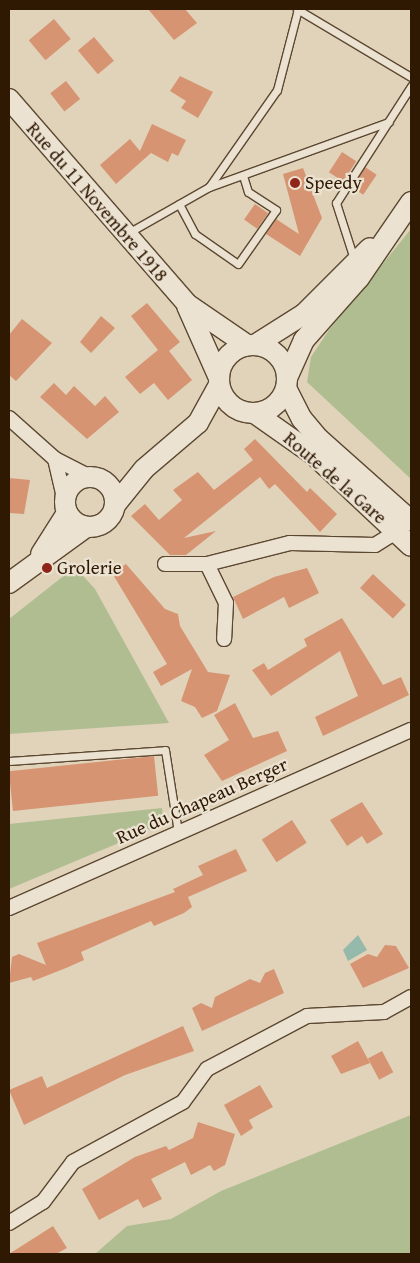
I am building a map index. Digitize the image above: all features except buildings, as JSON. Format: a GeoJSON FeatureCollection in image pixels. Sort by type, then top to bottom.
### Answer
{"type":"FeatureCollection","features":[{"type":"Feature","properties":{"kind":"street","name":"Rue du 11 Novembre 1918"},"geometry":{"type":"LineString","coordinates":[[9,99],[125,235],[187,304],[251,345]]}},
{"type":"Feature","properties":{"kind":"street"},"geometry":{"type":"LineString","coordinates":[[198,423],[248,413],[278,403],[304,340],[359,278],[411,202]]}},
{"type":"Feature","properties":{"kind":"street"},"geometry":{"type":"LineString","coordinates":[[9,583],[38,558],[86,527],[105,523],[115,506],[144,469],[198,423],[219,382],[227,357],[304,314],[355,262],[393,227]]}},
{"type":"Feature","properties":{"kind":"street","name":"Rue du 11 Novembre 1918"},"geometry":{"type":"LineString","coordinates":[[187,304],[219,382]]}},
{"type":"Feature","properties":{"kind":"street"},"geometry":{"type":"LineString","coordinates":[[251,345],[277,355],[287,383]]}},
{"type":"Feature","properties":{"kind":"street"},"geometry":{"type":"LineString","coordinates":[[219,382],[225,400],[248,413]]}},
{"type":"Feature","properties":{"kind":"street","name":"Route de la Gare"},"geometry":{"type":"LineString","coordinates":[[287,383],[302,419],[404,526],[411,546]]}},
{"type":"Feature","properties":{"kind":"street","name":"Route de la Gare"},"geometry":{"type":"LineString","coordinates":[[248,413],[312,454],[404,526]]}},
{"type":"Feature","properties":{"kind":"street"},"geometry":{"type":"LineString","coordinates":[[9,418],[55,459],[97,478],[113,491],[115,506]]}},
{"type":"Feature","properties":{"kind":"street"},"geometry":{"type":"LineString","coordinates":[[55,459],[66,508],[86,527]]}},
{"type":"Feature","properties":{"kind":"street"},"geometry":{"type":"LineString","coordinates":[[38,558],[66,508],[72,484],[144,469]]}},
{"type":"Feature","properties":{"kind":"street"},"geometry":{"type":"LineString","coordinates":[[165,564],[207,564],[290,543],[375,545],[404,526]]}},
{"type":"Feature","properties":{"kind":"street"},"geometry":{"type":"LineString","coordinates":[[207,564],[226,603],[224,638]]}},
{"type":"Feature","properties":{"kind":"street","name":"Rue du Chapeau Berger"},"geometry":{"type":"LineString","coordinates":[[9,908],[411,730]]}},
{"type":"Feature","properties":{"kind":"street"},"geometry":{"type":"LineString","coordinates":[[9,1223],[43,1202],[73,1162],[183,1102],[208,1069],[307,1016],[384,1012],[411,997]]}},
{"type":"Feature","properties":{"kind":"lane"},"geometry":{"type":"LineString","coordinates":[[209,187],[279,85],[297,9],[411,77]]}},
{"type":"Feature","properties":{"kind":"lane"},"geometry":{"type":"LineString","coordinates":[[355,262],[336,203],[390,122],[411,86]]}},
{"type":"Feature","properties":{"kind":"lane"},"geometry":{"type":"LineString","coordinates":[[125,235],[209,187],[390,122]]}},
{"type":"Feature","properties":{"kind":"lane"},"geometry":{"type":"LineString","coordinates":[[179,204],[195,234],[238,264],[276,210],[248,192],[243,176]]}},
{"type":"Feature","properties":{"kind":"lane"},"geometry":{"type":"LineString","coordinates":[[9,761],[165,750],[178,832]]}},
{"type":"Feature","properties":{"kind":"shaded area"},"geometry":{"type":"Polygon","coordinates":[[[411,229],[411,479],[307,382],[311,357],[329,330],[411,229]]]}},
{"type":"Feature","properties":{"kind":"shaded area"},"geometry":{"type":"Polygon","coordinates":[[[75,567],[95,589],[169,723],[9,734],[9,619],[75,567]]]}},
{"type":"Feature","properties":{"kind":"shaded area"},"geometry":{"type":"Polygon","coordinates":[[[162,808],[164,824],[9,889],[9,824],[162,808]]]}},
{"type":"Feature","properties":{"kind":"shaded area"},"geometry":{"type":"Polygon","coordinates":[[[358,935],[367,950],[348,961],[343,950],[358,935]]]}},
{"type":"Feature","properties":{"kind":"shaded area"},"geometry":{"type":"Polygon","coordinates":[[[411,1115],[411,1254],[95,1254],[127,1226],[171,1219],[221,1191],[411,1115]]]}},
{"type":"Feature","properties":{"kind":"place","name":"Speedy"},"geometry":{"type":"Point","coordinates":[295,183]}},
{"type":"Feature","properties":{"kind":"place","name":"Grolerie"},"geometry":{"type":"Point","coordinates":[47,568]}}]}
